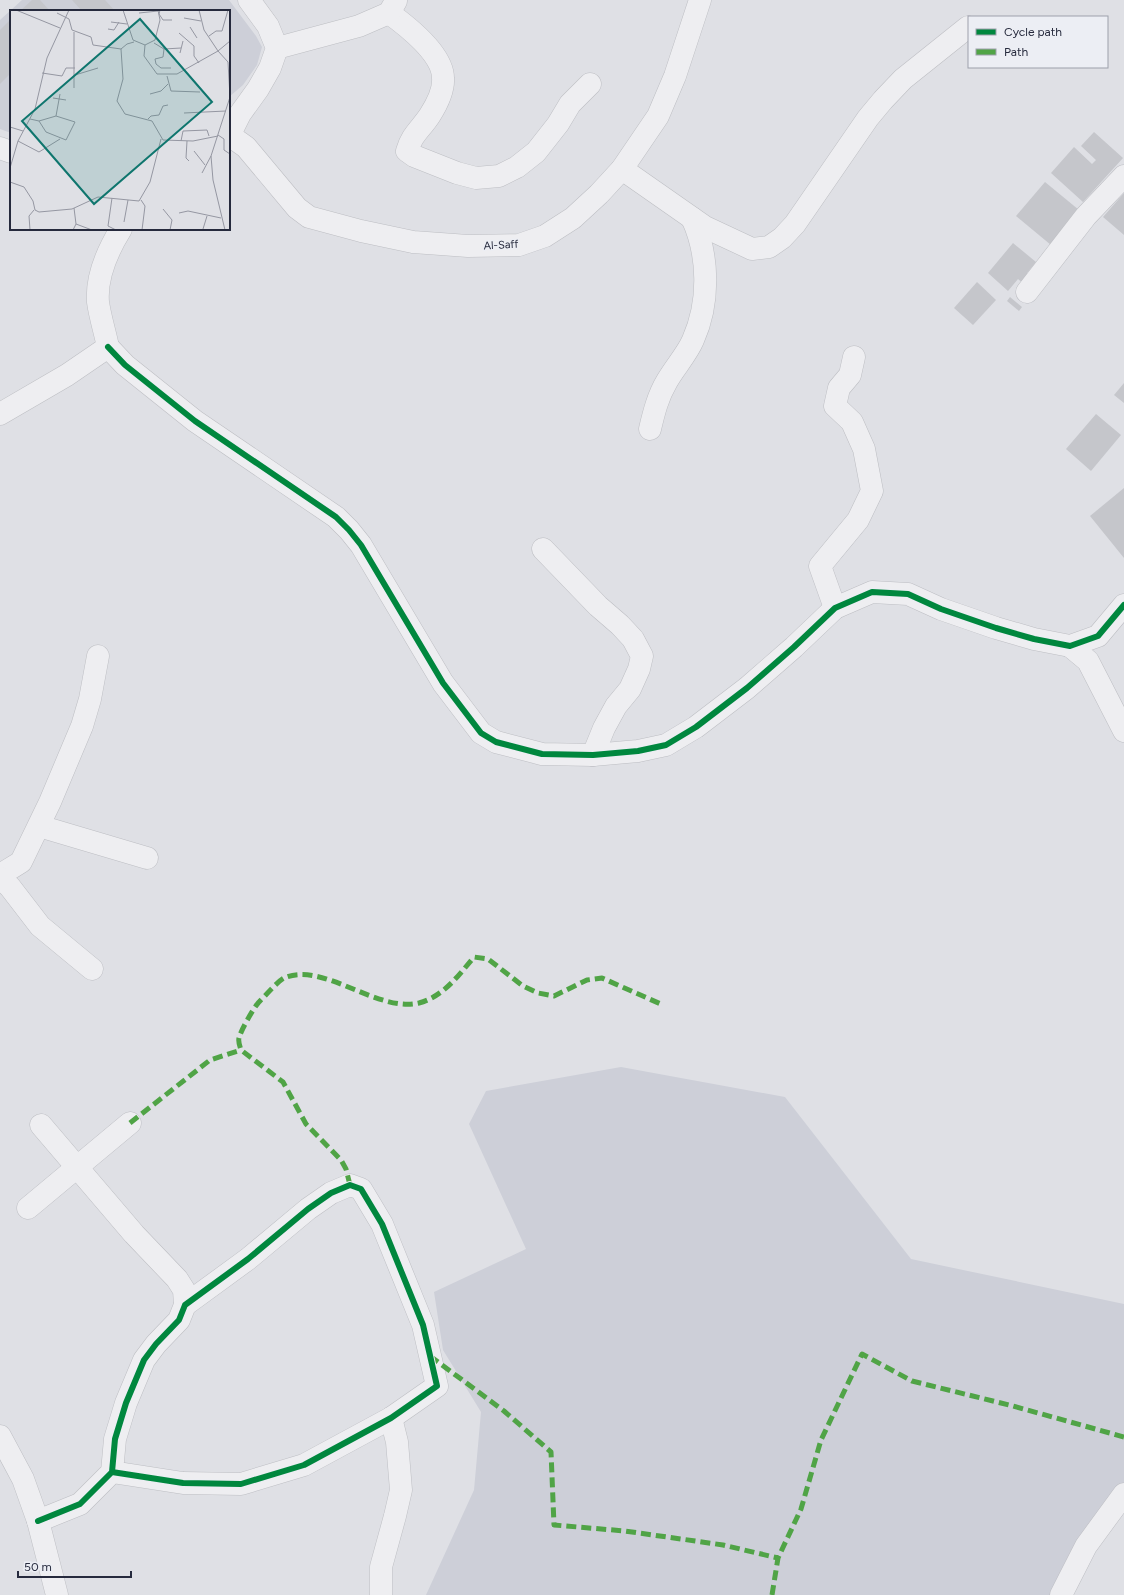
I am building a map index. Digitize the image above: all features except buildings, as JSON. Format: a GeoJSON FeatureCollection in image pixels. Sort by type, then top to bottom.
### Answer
{"type":"FeatureCollection","features":[{"type":"Feature","properties":{"kind":"street"},"geometry":{"type":"LineString","coordinates":[[230,134],[240,114],[258,89],[270,68],[277,48],[268,26],[249,0]]}},
{"type":"Feature","properties":{"kind":"street","name":"Al-Saff"},"geometry":{"type":"LineString","coordinates":[[230,134],[246,147],[297,208],[309,217],[361,231],[421,242],[468,246],[519,245],[546,236],[573,218],[599,194],[622,169],[658,116],[675,76],[700,0]]}},
{"type":"Feature","properties":{"kind":"street"},"geometry":{"type":"LineString","coordinates":[[277,48],[359,26],[393,6],[438,61],[444,76],[442,91],[435,107],[428,119],[410,140],[408,151],[414,156],[457,173],[476,178],[499,176],[518,167],[536,152],[558,124],[570,104],[590,84]]}},
{"type":"Feature","properties":{"kind":"street"},"geometry":{"type":"LineString","coordinates":[[622,169],[705,227],[752,249],[769,247],[782,238],[794,224],[868,118],[883,100],[903,79],[968,27]]}},
{"type":"Feature","properties":{"kind":"street"},"geometry":{"type":"LineString","coordinates":[[0,148],[10,152]]}},
{"type":"Feature","properties":{"kind":"street"},"geometry":{"type":"LineString","coordinates":[[1027,292],[1086,216],[1124,176]]}},
{"type":"Feature","properties":{"kind":"street"},"geometry":{"type":"LineString","coordinates":[[650,429],[657,401],[666,382],[693,340],[700,320],[704,298],[705,262],[698,232],[692,218]]}},
{"type":"Feature","properties":{"kind":"street"},"geometry":{"type":"LineString","coordinates":[[120,230],[104,264],[98,302],[108,347],[125,365],[195,420],[336,517],[349,530],[361,545],[443,683],[481,733],[496,742],[542,754],[592,755],[638,751],[666,746],[696,726],[747,688],[794,647],[835,608],[872,592],[908,594],[941,609],[996,628],[1034,639],[1070,646],[1088,661],[1124,731]]}},
{"type":"Feature","properties":{"kind":"street"},"geometry":{"type":"LineString","coordinates":[[0,414],[67,375],[108,347]]}},
{"type":"Feature","properties":{"kind":"street"},"geometry":{"type":"LineString","coordinates":[[835,608],[820,566],[858,520],[872,491],[864,449],[852,422],[835,406],[839,388],[850,375],[854,357]]}},
{"type":"Feature","properties":{"kind":"street"},"geometry":{"type":"LineString","coordinates":[[543,549],[598,606],[629,635],[642,656],[639,669],[630,689],[616,706],[592,755]]}},
{"type":"Feature","properties":{"kind":"street"},"geometry":{"type":"LineString","coordinates":[[1088,661],[1098,636],[1124,604]]}},
{"type":"Feature","properties":{"kind":"street"},"geometry":{"type":"LineString","coordinates":[[1070,646],[1098,636]]}},
{"type":"Feature","properties":{"kind":"street"},"geometry":{"type":"LineString","coordinates":[[15,894],[21,862],[39,826],[82,726],[90,699],[98,656]]}},
{"type":"Feature","properties":{"kind":"street"},"geometry":{"type":"LineString","coordinates":[[39,826],[147,858]]}},
{"type":"Feature","properties":{"kind":"street"},"geometry":{"type":"LineString","coordinates":[[0,875],[21,862]]}},
{"type":"Feature","properties":{"kind":"street"},"geometry":{"type":"LineString","coordinates":[[0,878],[15,894],[40,926],[92,969]]}},
{"type":"Feature","properties":{"kind":"street"},"geometry":{"type":"LineString","coordinates":[[28,1208],[130,1123]]}},
{"type":"Feature","properties":{"kind":"street"},"geometry":{"type":"LineString","coordinates":[[41,1125],[134,1234],[177,1279],[184,1290],[186,1305]]}},
{"type":"Feature","properties":{"kind":"street"},"geometry":{"type":"LineString","coordinates":[[38,1521],[80,1504],[112,1472],[116,1439],[126,1403],[144,1360],[156,1344],[179,1320],[186,1305],[248,1259],[308,1209],[332,1193],[350,1186],[361,1189],[382,1224],[390,1241],[423,1326],[437,1386],[391,1418],[304,1465],[240,1484],[183,1483],[112,1472]]}},
{"type":"Feature","properties":{"kind":"street"},"geometry":{"type":"LineString","coordinates":[[381,1595],[381,1567],[396,1516],[401,1490],[397,1442],[391,1418]]}},
{"type":"Feature","properties":{"kind":"street"},"geometry":{"type":"LineString","coordinates":[[0,1436],[23,1479],[38,1521],[57,1595]]}},
{"type":"Feature","properties":{"kind":"street"},"geometry":{"type":"LineString","coordinates":[[1061,1595],[1086,1546],[1124,1494]]}},
{"type":"Feature","properties":{"kind":"shaded area"},"geometry":{"type":"Polygon","coordinates":[[[22,0],[229,0],[256,36],[262,47],[257,65],[243,85],[230,96],[230,10],[11,10],[22,0]]]}},
{"type":"Feature","properties":{"kind":"shaded area"},"geometry":{"type":"Polygon","coordinates":[[[10,11],[10,133],[0,129],[0,20],[10,11]]]}},
{"type":"Feature","properties":{"kind":"shaded area"},"geometry":{"type":"Polygon","coordinates":[[[621,1067],[785,1097],[911,1259],[1124,1304],[1124,1487],[1055,1595],[426,1595],[474,1490],[481,1412],[443,1350],[434,1292],[526,1249],[469,1124],[486,1091],[621,1067]]]}},
{"type":"Feature","properties":{"kind":"marked path"},"geometry":{"type":"LineString","coordinates":[[350,1185],[346,1169],[341,1160],[306,1124],[283,1082],[241,1050],[239,1038],[251,1013],[258,1003],[284,978],[299,975],[316,976],[386,1001],[403,1004],[419,1003],[436,996],[456,978],[474,957],[488,959],[523,986],[538,993],[554,996],[587,980],[602,978],[663,1005]]}},
{"type":"Feature","properties":{"kind":"marked path"},"geometry":{"type":"LineString","coordinates":[[130,1123],[210,1060],[241,1050]]}},
{"type":"Feature","properties":{"kind":"marked path"},"geometry":{"type":"LineString","coordinates":[[772,1595],[778,1558],[801,1509],[821,1440],[862,1354],[912,1381],[1013,1406],[1124,1437]]}},
{"type":"Feature","properties":{"kind":"marked path"},"geometry":{"type":"LineString","coordinates":[[430,1356],[504,1411],[551,1452],[554,1525],[625,1531],[723,1545],[778,1558]]}},
{"type":"Feature","properties":{"kind":"cycle path"},"geometry":{"type":"LineString","coordinates":[[108,347],[125,365],[195,421],[336,517],[361,545],[443,683],[481,733],[496,742],[542,754],[593,755],[638,751],[666,745],[696,727],[747,688],[794,647],[835,608],[872,592],[908,594],[941,609],[996,628],[1034,639],[1070,646],[1098,636],[1124,605]]}},
{"type":"Feature","properties":{"kind":"cycle path"},"geometry":{"type":"LineString","coordinates":[[38,1521],[80,1504],[112,1472],[115,1439],[126,1403],[144,1360],[156,1344],[179,1320],[185,1305],[248,1259],[308,1209],[331,1193],[350,1185],[361,1189],[382,1224],[423,1325],[437,1386],[391,1418],[304,1465],[241,1484],[183,1483],[112,1472]]}}]}
